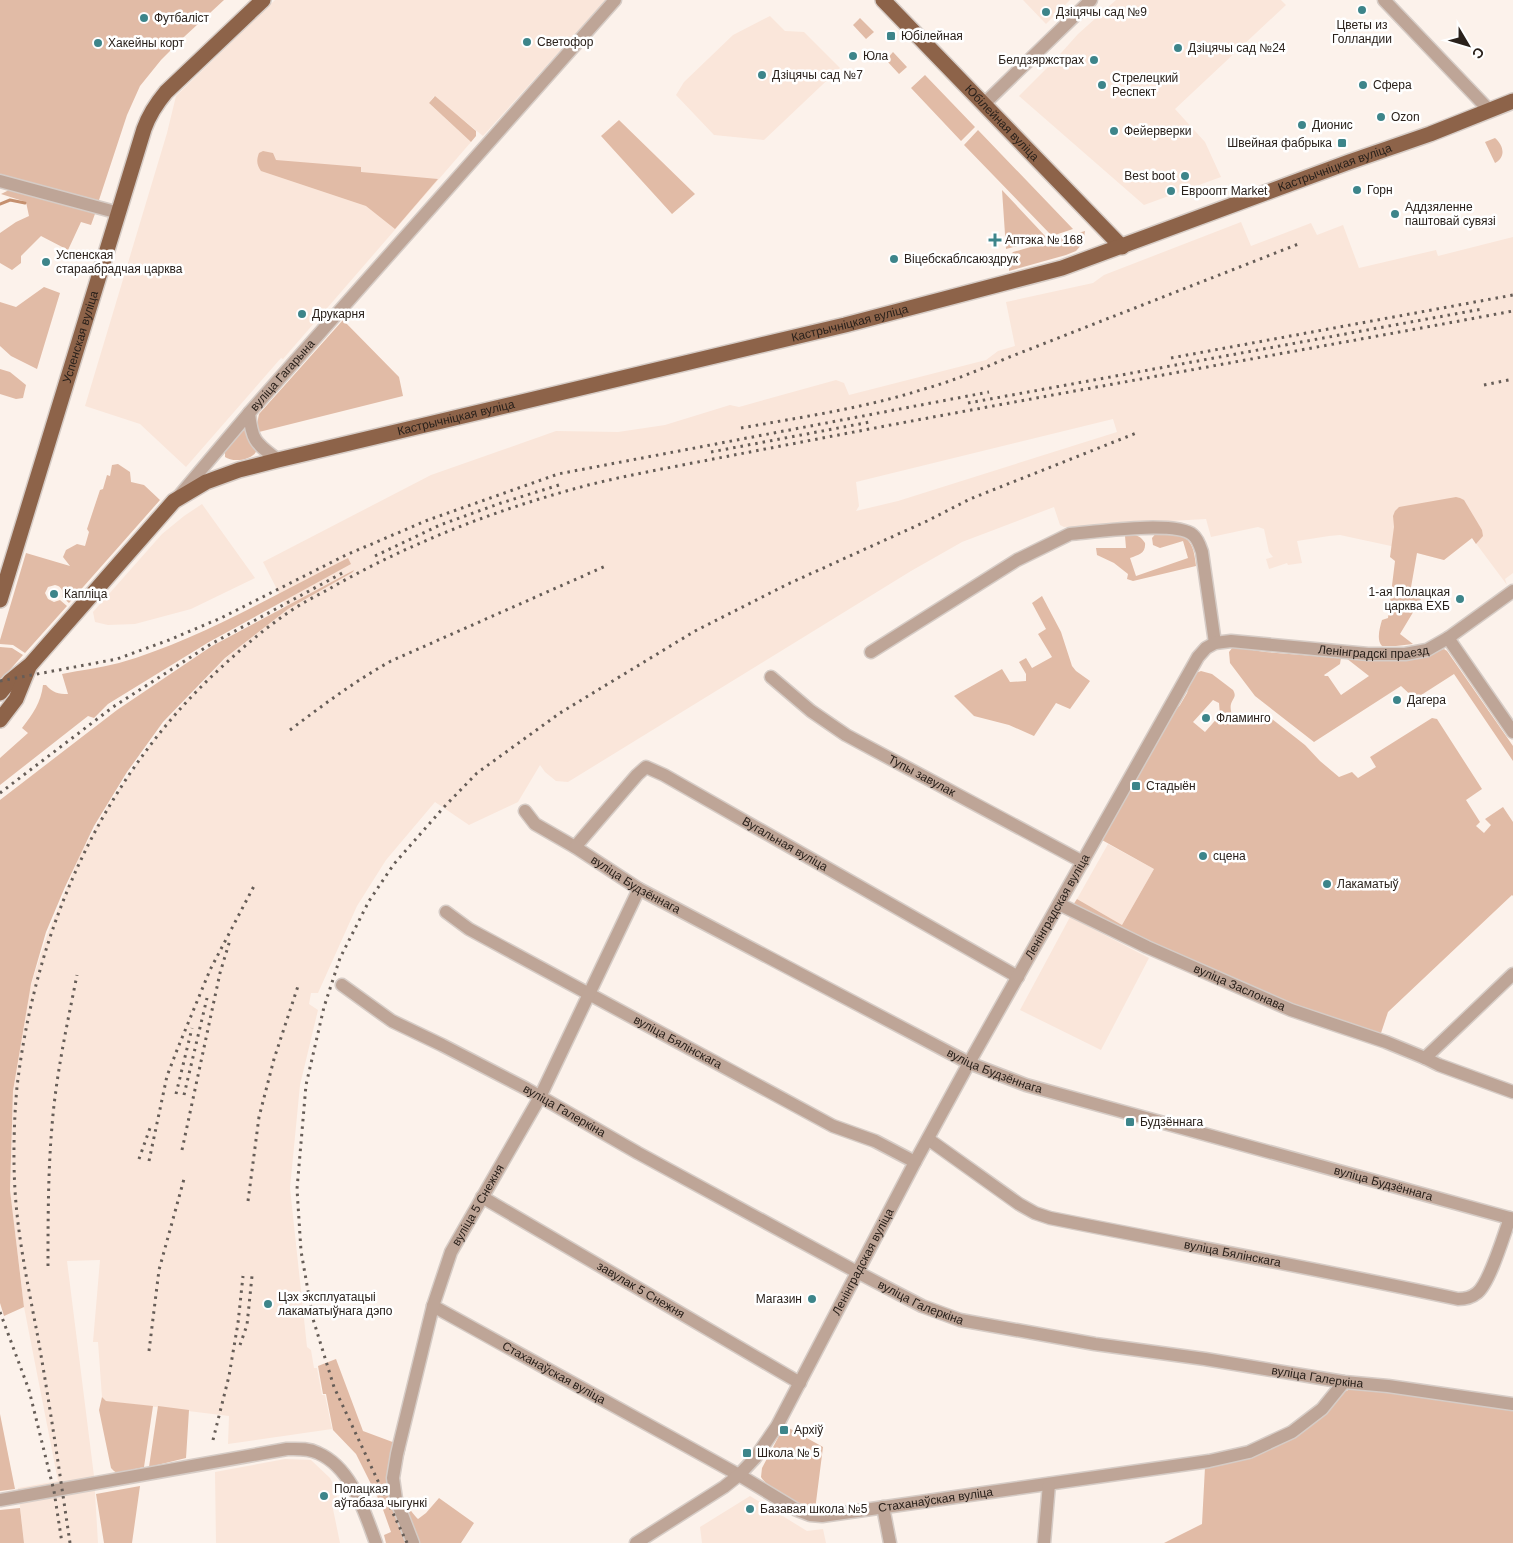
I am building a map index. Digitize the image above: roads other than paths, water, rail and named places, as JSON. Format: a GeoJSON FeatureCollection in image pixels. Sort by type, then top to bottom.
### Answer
{"type":"FeatureCollection","features":[{"type":"Feature","properties":{"kind":"main road","name":"Успенская вуліца"},"geometry":{"type":"LineString","coordinates":[[0,600],[144,129],[156,104],[166,92],[263,0]]}},
{"type":"Feature","properties":{"kind":"main road","name":"Юбілейная вуліца"},"geometry":{"type":"LineString","coordinates":[[883,0],[1122,247]]}},
{"type":"Feature","properties":{"kind":"main road","name":"Кастрычніцкая вуліца"},"geometry":{"type":"LineString","coordinates":[[174,501],[206,482],[239,470],[844,325],[1062,268],[1430,134],[1513,101]]}},
{"type":"Feature","properties":{"kind":"main road","name":"вуліца Гагарына"},"geometry":{"type":"LineString","coordinates":[[0,693],[10,681],[31,664],[174,501]]}},
{"type":"Feature","properties":{"kind":"main road","name":"вуліца Гагарына"},"geometry":{"type":"LineString","coordinates":[[0,720],[16,699],[31,664]]}},
{"type":"Feature","properties":{"kind":"street","name":"вуліца Гагарына"},"geometry":{"type":"LineString","coordinates":[[174,501],[249,413],[615,0]]}},
{"type":"Feature","properties":{"kind":"street"},"geometry":{"type":"LineString","coordinates":[[984,104],[1091,0]]}},
{"type":"Feature","properties":{"kind":"street"},"geometry":{"type":"LineString","coordinates":[[1384,0],[1490,111]]}},
{"type":"Feature","properties":{"kind":"street"},"geometry":{"type":"LineString","coordinates":[[0,181],[119,213]]}},
{"type":"Feature","properties":{"kind":"street"},"geometry":{"type":"LineString","coordinates":[[249,413],[253,438],[278,460]]}},
{"type":"Feature","properties":{"kind":"street"},"geometry":{"type":"LineString","coordinates":[[871,652],[1017,560],[1056,539],[1070,534],[1164,527],[1186,531],[1199,542],[1215,643]]}},
{"type":"Feature","properties":{"kind":"street","name":"Ленінградскі праезд"},"geometry":{"type":"LineString","coordinates":[[1215,643],[1231,641],[1368,654],[1405,654],[1427,650],[1448,638],[1513,591]]}},
{"type":"Feature","properties":{"kind":"street"},"geometry":{"type":"LineString","coordinates":[[1448,638],[1513,732]]}},
{"type":"Feature","properties":{"kind":"street","name":"Ленінградская вуліца"},"geometry":{"type":"LineString","coordinates":[[636,1543],[724,1487],[739,1475],[755,1458],[776,1426],[969,1063],[1198,657],[1206,648],[1215,643]]}},
{"type":"Feature","properties":{"kind":"street","name":"Тупы завулак"},"geometry":{"type":"LineString","coordinates":[[771,677],[811,711],[846,735],[1083,862]]}},
{"type":"Feature","properties":{"kind":"street","name":"Вугальная вуліца"},"geometry":{"type":"LineString","coordinates":[[575,847],[646,767],[1018,977]]}},
{"type":"Feature","properties":{"kind":"street","name":"вуліца Будзённага"},"geometry":{"type":"LineString","coordinates":[[525,811],[535,824],[575,847],[639,889],[969,1063],[1026,1085],[1511,1218]]}},
{"type":"Feature","properties":{"kind":"street","name":"вуліца 5 Снежня"},"geometry":{"type":"LineString","coordinates":[[413,1543],[396,1500],[393,1478],[397,1454],[433,1306],[452,1252],[540,1097],[639,889]]}},
{"type":"Feature","properties":{"kind":"street","name":"вуліца Заслонава"},"geometry":{"type":"LineString","coordinates":[[1059,904],[1146,947],[1291,1010],[1386,1042],[1439,1065],[1513,1092]]}},
{"type":"Feature","properties":{"kind":"street","name":"вуліца Бялінскага"},"geometry":{"type":"LineString","coordinates":[[446,912],[469,929],[833,1126],[875,1141],[915,1162]]}},
{"type":"Feature","properties":{"kind":"street"},"geometry":{"type":"LineString","coordinates":[[1425,1058],[1513,974]]}},
{"type":"Feature","properties":{"kind":"street","name":"вуліца Галеркіна"},"geometry":{"type":"LineString","coordinates":[[342,986],[392,1021],[540,1097],[638,1153],[857,1272],[922,1306],[960,1320],[1095,1344],[1205,1359],[1344,1382],[1388,1386],[1513,1404]]}},
{"type":"Feature","properties":{"kind":"street","name":"вуліца Бялінскага"},"geometry":{"type":"LineString","coordinates":[[928,1139],[1019,1204],[1035,1213],[1050,1218],[1458,1299],[1467,1299],[1477,1293],[1482,1287],[1511,1218]]}},
{"type":"Feature","properties":{"kind":"street","name":"завулак 5 Снежня"},"geometry":{"type":"LineString","coordinates":[[482,1197],[800,1383]]}},
{"type":"Feature","properties":{"kind":"street","name":"Стаханаўская вуліца"},"geometry":{"type":"LineString","coordinates":[[433,1306],[810,1515],[822,1516],[883,1508],[1208,1461],[1249,1452],[1292,1432],[1322,1409],[1344,1382]]}},
{"type":"Feature","properties":{"kind":"street"},"geometry":{"type":"LineString","coordinates":[[0,1500],[287,1449],[304,1449],[317,1452],[330,1460],[342,1472],[351,1484],[376,1543]]}},
{"type":"Feature","properties":{"kind":"street"},"geometry":{"type":"LineString","coordinates":[[1044,1543],[1049,1484]]}},
{"type":"Feature","properties":{"kind":"street"},"geometry":{"type":"LineString","coordinates":[[883,1508],[890,1543]]}},
{"type":"Feature","properties":{"kind":"waterway"},"geometry":{"type":"LineString","coordinates":[[0,204],[10,200],[25,203]]}},
{"type":"Feature","properties":{"kind":"railway"},"geometry":{"type":"LineString","coordinates":[[741,428],[856,407],[902,396],[945,382],[1301,243]]}},
{"type":"Feature","properties":{"kind":"railway"},"geometry":{"type":"LineString","coordinates":[[1171,358],[1513,295]]}},
{"type":"Feature","properties":{"kind":"railway"},"geometry":{"type":"LineString","coordinates":[[968,403],[1482,309]]}},
{"type":"Feature","properties":{"kind":"railway"},"geometry":{"type":"LineString","coordinates":[[70,1543],[47,1389],[24,1265],[16,1209],[14,1165],[15,1112],[26,1030],[39,974],[56,919],[78,866],[104,815],[135,766],[170,720],[210,678],[248,644],[279,619],[299,606],[385,559],[443,533],[503,511],[580,487],[647,472],[901,423],[1513,311]]}},
{"type":"Feature","properties":{"kind":"railway"},"geometry":{"type":"LineString","coordinates":[[1484,385],[1513,379]]}},
{"type":"Feature","properties":{"kind":"railway"},"geometry":{"type":"LineString","coordinates":[[0,681],[117,659],[169,640],[221,618],[346,555],[428,520],[558,474],[989,392]]}},
{"type":"Feature","properties":{"kind":"railway"},"geometry":{"type":"LineString","coordinates":[[711,452],[870,422]]}},
{"type":"Feature","properties":{"kind":"railway"},"geometry":{"type":"LineString","coordinates":[[407,1543],[334,1387],[313,1319],[301,1251],[297,1189],[306,1085],[324,1007],[340,958],[369,901],[394,864],[477,773],[560,713],[695,631],[788,584],[927,521],[970,499],[1139,432]]}},
{"type":"Feature","properties":{"kind":"railway"},"geometry":{"type":"LineString","coordinates":[[375,556],[440,525],[559,485]]}},
{"type":"Feature","properties":{"kind":"railway"},"geometry":{"type":"LineString","coordinates":[[290,730],[327,702],[391,661],[608,565]]}},
{"type":"Feature","properties":{"kind":"railway"},"geometry":{"type":"LineString","coordinates":[[0,793],[113,707],[211,644],[346,571]]}},
{"type":"Feature","properties":{"kind":"railway"},"geometry":{"type":"LineString","coordinates":[[149,1161],[167,1076],[210,970],[254,886]]}},
{"type":"Feature","properties":{"kind":"railway"},"geometry":{"type":"LineString","coordinates":[[182,1150],[220,973],[230,940]]}},
{"type":"Feature","properties":{"kind":"railway"},"geometry":{"type":"LineString","coordinates":[[48,1266],[49,1178],[54,1107],[62,1050],[77,975]]}},
{"type":"Feature","properties":{"kind":"railway"},"geometry":{"type":"LineString","coordinates":[[248,1201],[259,1117],[274,1059],[299,983]]}},
{"type":"Feature","properties":{"kind":"railway"},"geometry":{"type":"LineString","coordinates":[[184,1095],[207,998]]}},
{"type":"Feature","properties":{"kind":"railway"},"geometry":{"type":"LineString","coordinates":[[176,1094],[192,1028]]}},
{"type":"Feature","properties":{"kind":"railway"},"geometry":{"type":"LineString","coordinates":[[139,1159],[150,1128]]}},
{"type":"Feature","properties":{"kind":"railway"},"geometry":{"type":"LineString","coordinates":[[149,1351],[159,1270],[184,1179]]}},
{"type":"Feature","properties":{"kind":"railway"},"geometry":{"type":"LineString","coordinates":[[213,1440],[229,1376],[238,1323],[243,1276]]}},
{"type":"Feature","properties":{"kind":"railway"},"geometry":{"type":"LineString","coordinates":[[240,1345],[247,1325],[252,1276]]}},
{"type":"Feature","properties":{"kind":"railway"},"geometry":{"type":"LineString","coordinates":[[0,1312],[29,1390],[54,1491],[62,1543]]}},
{"type":"Feature","properties":{"kind":"place","name":"Цветы из Голландии"},"geometry":{"type":"Point","coordinates":[1362,10]}},
{"type":"Feature","properties":{"kind":"place","name":"Дзіцячы сад №9"},"geometry":{"type":"Point","coordinates":[1046,12]}},
{"type":"Feature","properties":{"kind":"place","name":"Футбаліст"},"geometry":{"type":"Point","coordinates":[144,18]}},
{"type":"Feature","properties":{"kind":"place","name":"Юбілейная"},"geometry":{"type":"Point","coordinates":[891,36]}},
{"type":"Feature","properties":{"kind":"place","name":"Светофор"},"geometry":{"type":"Point","coordinates":[527,42]}},
{"type":"Feature","properties":{"kind":"place","name":"Хакейны корт"},"geometry":{"type":"Point","coordinates":[98,43]}},
{"type":"Feature","properties":{"kind":"place","name":"Дзіцячы сад №24"},"geometry":{"type":"Point","coordinates":[1178,48]}},
{"type":"Feature","properties":{"kind":"place","name":"Юла"},"geometry":{"type":"Point","coordinates":[853,56]}},
{"type":"Feature","properties":{"kind":"place","name":"Белдзяржстрах"},"geometry":{"type":"Point","coordinates":[1094,60]}},
{"type":"Feature","properties":{"kind":"place","name":"Дзіцячы сад №7"},"geometry":{"type":"Point","coordinates":[762,75]}},
{"type":"Feature","properties":{"kind":"place","name":"Стрелецкий Респект"},"geometry":{"type":"Point","coordinates":[1102,85]}},
{"type":"Feature","properties":{"kind":"place","name":"Сфера"},"geometry":{"type":"Point","coordinates":[1363,85]}},
{"type":"Feature","properties":{"kind":"place","name":"Ozon"},"geometry":{"type":"Point","coordinates":[1381,117]}},
{"type":"Feature","properties":{"kind":"place","name":"Дионис"},"geometry":{"type":"Point","coordinates":[1302,125]}},
{"type":"Feature","properties":{"kind":"place","name":"Фейерверки"},"geometry":{"type":"Point","coordinates":[1114,131]}},
{"type":"Feature","properties":{"kind":"place","name":"Швейная фабрыка"},"geometry":{"type":"Point","coordinates":[1342,143]}},
{"type":"Feature","properties":{"kind":"place","name":"Best boot"},"geometry":{"type":"Point","coordinates":[1185,176]}},
{"type":"Feature","properties":{"kind":"place","name":"Горн"},"geometry":{"type":"Point","coordinates":[1357,190]}},
{"type":"Feature","properties":{"kind":"place","name":"Евроопт Market"},"geometry":{"type":"Point","coordinates":[1171,191]}},
{"type":"Feature","properties":{"kind":"place","name":"Аддзяленне паштовай сувязі"},"geometry":{"type":"Point","coordinates":[1395,214]}},
{"type":"Feature","properties":{"kind":"place","name":"Аптэка № 168"},"geometry":{"type":"Point","coordinates":[995,240]}},
{"type":"Feature","properties":{"kind":"place","name":"Віцебскаблсаюздрук"},"geometry":{"type":"Point","coordinates":[894,259]}},
{"type":"Feature","properties":{"kind":"place","name":"Успенская стараабрадчая царква"},"geometry":{"type":"Point","coordinates":[46,262]}},
{"type":"Feature","properties":{"kind":"place","name":"Друкарня"},"geometry":{"type":"Point","coordinates":[302,314]}},
{"type":"Feature","properties":{"kind":"place","name":"Капліца"},"geometry":{"type":"Point","coordinates":[54,594]}},
{"type":"Feature","properties":{"kind":"place","name":"1-ая Полацкая царква ЕХБ"},"geometry":{"type":"Point","coordinates":[1460,599]}},
{"type":"Feature","properties":{"kind":"place","name":"Дагера"},"geometry":{"type":"Point","coordinates":[1397,700]}},
{"type":"Feature","properties":{"kind":"place","name":"Фламинго"},"geometry":{"type":"Point","coordinates":[1206,718]}},
{"type":"Feature","properties":{"kind":"place","name":"Стадыён"},"geometry":{"type":"Point","coordinates":[1136,786]}},
{"type":"Feature","properties":{"kind":"place","name":"сцена"},"geometry":{"type":"Point","coordinates":[1203,856]}},
{"type":"Feature","properties":{"kind":"place","name":"Лакаматыў"},"geometry":{"type":"Point","coordinates":[1327,884]}},
{"type":"Feature","properties":{"kind":"place","name":"Будзённага"},"geometry":{"type":"Point","coordinates":[1130,1122]}},
{"type":"Feature","properties":{"kind":"place","name":"Магазин"},"geometry":{"type":"Point","coordinates":[812,1299]}},
{"type":"Feature","properties":{"kind":"place","name":"Цэх эксплуатацыі лакаматыўнага дэпо"},"geometry":{"type":"Point","coordinates":[268,1304]}},
{"type":"Feature","properties":{"kind":"place","name":"Архіў"},"geometry":{"type":"Point","coordinates":[784,1430]}},
{"type":"Feature","properties":{"kind":"place","name":"Школа № 5"},"geometry":{"type":"Point","coordinates":[747,1453]}},
{"type":"Feature","properties":{"kind":"place","name":"Полацкая аўтабаза чыгункі"},"geometry":{"type":"Point","coordinates":[324,1496]}},
{"type":"Feature","properties":{"kind":"place","name":"Базавая школа №5"},"geometry":{"type":"Point","coordinates":[750,1509]}}]}
